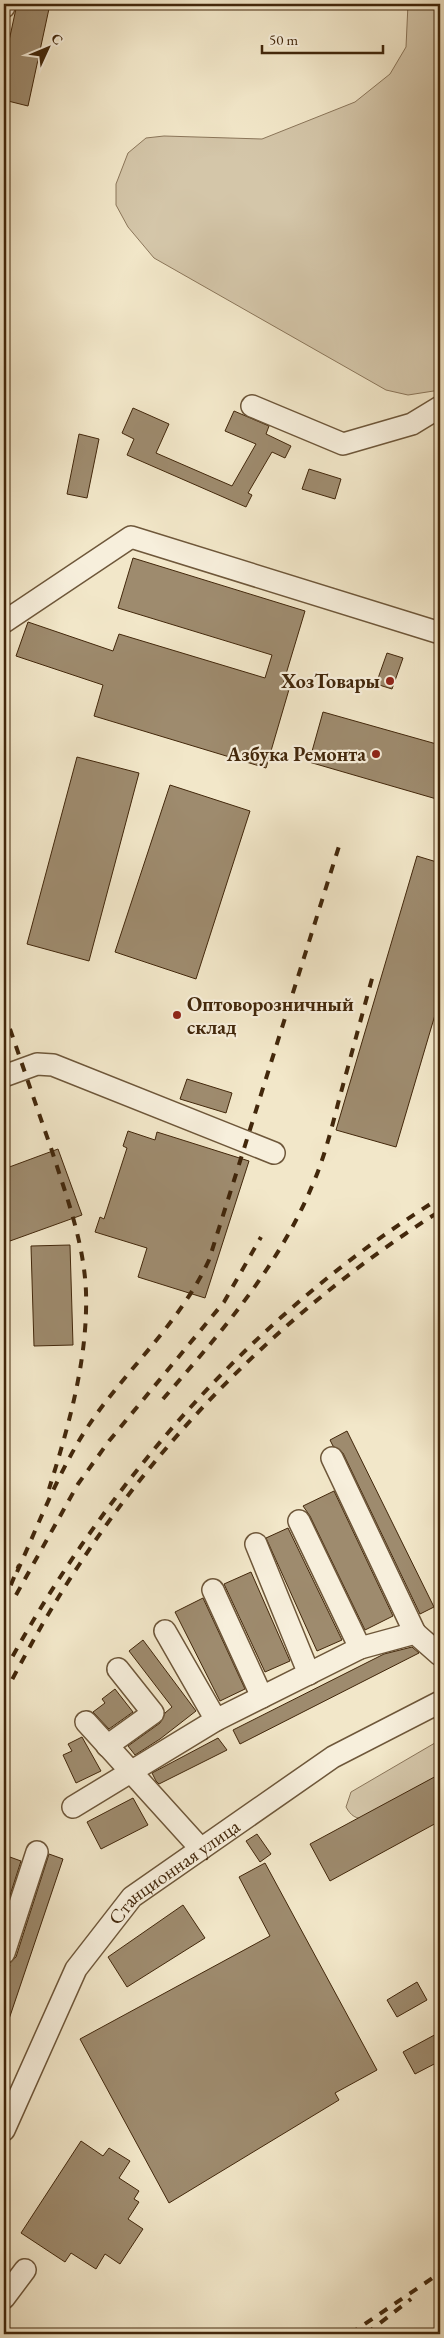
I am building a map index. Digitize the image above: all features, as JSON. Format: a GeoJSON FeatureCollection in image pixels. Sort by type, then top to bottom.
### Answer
{"type":"FeatureCollection","features":[{"type":"Feature","properties":{"kind":"street"},"geometry":{"type":"LineString","coordinates":[[252,406],[344,444],[412,424],[440,407]]}},
{"type":"Feature","properties":{"kind":"street"},"geometry":{"type":"LineString","coordinates":[[4,622],[131,537],[440,633]]}},
{"type":"Feature","properties":{"kind":"street"},"geometry":{"type":"LineString","coordinates":[[4,1076],[37,1064],[53,1065],[274,1153]]}},
{"type":"Feature","properties":{"kind":"street"},"geometry":{"type":"LineString","coordinates":[[332,1458],[414,1633],[440,1655]]}},
{"type":"Feature","properties":{"kind":"street"},"geometry":{"type":"LineString","coordinates":[[299,1521],[360,1648]]}},
{"type":"Feature","properties":{"kind":"street"},"geometry":{"type":"LineString","coordinates":[[256,1544],[309,1674]]}},
{"type":"Feature","properties":{"kind":"street"},"geometry":{"type":"LineString","coordinates":[[213,1590],[262,1697]]}},
{"type":"Feature","properties":{"kind":"street"},"geometry":{"type":"LineString","coordinates":[[164,1630],[216,1720]]}},
{"type":"Feature","properties":{"kind":"street"},"geometry":{"type":"LineString","coordinates":[[74,1807],[216,1720],[360,1648],[414,1633]]}},
{"type":"Feature","properties":{"kind":"street"},"geometry":{"type":"LineString","coordinates":[[107,1746],[152,1713],[118,1669]]}},
{"type":"Feature","properties":{"kind":"street","name":"Станционная улица"},"geometry":{"type":"LineString","coordinates":[[4,2130],[10,2099],[76,1969],[132,1896],[332,1757],[440,1702]]}},
{"type":"Feature","properties":{"kind":"street"},"geometry":{"type":"LineString","coordinates":[[86,1722],[201,1849]]}},
{"type":"Feature","properties":{"kind":"street"},"geometry":{"type":"LineString","coordinates":[[4,1953],[37,1852]]}},
{"type":"Feature","properties":{"kind":"street"},"geometry":{"type":"LineString","coordinates":[[4,2298],[25,2270]]}},
{"type":"Feature","properties":{"kind":"shaded area"},"geometry":{"type":"Polygon","coordinates":[[[408,4],[440,4],[440,390],[408,395],[386,390],[154,258],[128,227],[116,205],[116,184],[128,153],[146,138],[164,136],[262,139],[355,102],[390,74],[406,47],[408,4]]]}},
{"type":"Feature","properties":{"kind":"shaded area"},"geometry":{"type":"Polygon","coordinates":[[[440,1740],[440,1785],[366,1819],[357,1818],[350,1813],[346,1807],[351,1792],[440,1740]]]}},
{"type":"Feature","properties":{"kind":"building"},"geometry":{"type":"Polygon","coordinates":[[[17,4],[50,4],[28,106],[4,100],[4,64],[17,4]]]}},
{"type":"Feature","properties":{"kind":"building"},"geometry":{"type":"Polygon","coordinates":[[[133,408],[169,424],[156,453],[232,486],[256,444],[225,431],[234,411],[269,426],[266,434],[291,446],[285,458],[272,452],[248,493],[252,495],[246,507],[127,455],[134,439],[122,433],[133,408]]]}},
{"type":"Feature","properties":{"kind":"building"},"geometry":{"type":"Polygon","coordinates":[[[79,434],[99,439],[87,498],[67,494],[79,434]]]}},
{"type":"Feature","properties":{"kind":"building"},"geometry":{"type":"Polygon","coordinates":[[[309,469],[341,479],[335,499],[302,489],[309,469]]]}},
{"type":"Feature","properties":{"kind":"building"},"geometry":{"type":"Polygon","coordinates":[[[133,558],[305,611],[283,684],[290,686],[266,768],[94,716],[103,685],[16,656],[28,622],[113,651],[119,634],[265,678],[272,655],[118,608],[133,558]]]}},
{"type":"Feature","properties":{"kind":"building"},"geometry":{"type":"Polygon","coordinates":[[[387,653],[403,658],[392,689],[376,684],[387,653]]]}},
{"type":"Feature","properties":{"kind":"building","name":"Азбука Ремонта"},"geometry":{"type":"Polygon","coordinates":[[[323,712],[440,745],[440,800],[309,762],[323,712]]]}},
{"type":"Feature","properties":{"kind":"building"},"geometry":{"type":"Polygon","coordinates":[[[77,757],[139,773],[89,961],[27,944],[77,757]]]}},
{"type":"Feature","properties":{"kind":"building"},"geometry":{"type":"Polygon","coordinates":[[[170,785],[250,811],[196,979],[115,952],[170,785]]]}},
{"type":"Feature","properties":{"kind":"building"},"geometry":{"type":"Polygon","coordinates":[[[417,856],[440,863],[440,998],[396,1147],[336,1130],[417,856]]]}},
{"type":"Feature","properties":{"kind":"building"},"geometry":{"type":"Polygon","coordinates":[[[187,1079],[232,1093],[226,1113],[180,1099],[187,1079]]]}},
{"type":"Feature","properties":{"kind":"building"},"geometry":{"type":"Polygon","coordinates":[[[128,1131],[155,1140],[157,1132],[249,1161],[205,1298],[138,1277],[147,1248],[95,1232],[100,1217],[104,1219],[127,1148],[123,1146],[128,1131]]]}},
{"type":"Feature","properties":{"kind":"building"},"geometry":{"type":"Polygon","coordinates":[[[58,1149],[82,1215],[10,1241],[4,1224],[4,1169],[58,1149]]]}},
{"type":"Feature","properties":{"kind":"building"},"geometry":{"type":"Polygon","coordinates":[[[70,1245],[73,1345],[34,1346],[31,1246],[70,1245]]]}},
{"type":"Feature","properties":{"kind":"building"},"geometry":{"type":"Polygon","coordinates":[[[347,1431],[434,1607],[420,1614],[343,1453],[333,1446],[330,1440],[347,1431]]]}},
{"type":"Feature","properties":{"kind":"building"},"geometry":{"type":"Polygon","coordinates":[[[334,1491],[393,1616],[365,1630],[310,1516],[303,1506],[334,1491]]]}},
{"type":"Feature","properties":{"kind":"building"},"geometry":{"type":"Polygon","coordinates":[[[288,1528],[342,1640],[317,1651],[266,1538],[288,1528]]]}},
{"type":"Feature","properties":{"kind":"building"},"geometry":{"type":"Polygon","coordinates":[[[251,1572],[290,1661],[265,1672],[224,1584],[251,1572]]]}},
{"type":"Feature","properties":{"kind":"building"},"geometry":{"type":"Polygon","coordinates":[[[203,1598],[245,1689],[220,1701],[175,1612],[203,1598]]]}},
{"type":"Feature","properties":{"kind":"building"},"geometry":{"type":"Polygon","coordinates":[[[143,1640],[196,1711],[160,1739],[135,1755],[128,1746],[160,1723],[165,1713],[172,1707],[129,1651],[143,1640]]]}},
{"type":"Feature","properties":{"kind":"building"},"geometry":{"type":"Polygon","coordinates":[[[412,1647],[419,1653],[240,1744],[233,1730],[384,1654],[412,1647]]]}},
{"type":"Feature","properties":{"kind":"building"},"geometry":{"type":"Polygon","coordinates":[[[115,1689],[133,1712],[109,1729],[93,1712],[105,1703],[102,1699],[115,1689]]]}},
{"type":"Feature","properties":{"kind":"building"},"geometry":{"type":"Polygon","coordinates":[[[82,1737],[101,1771],[76,1783],[63,1755],[72,1751],[68,1744],[82,1737]]]}},
{"type":"Feature","properties":{"kind":"building"},"geometry":{"type":"Polygon","coordinates":[[[218,1738],[227,1750],[159,1784],[156,1781],[152,1773],[218,1738]]]}},
{"type":"Feature","properties":{"kind":"building"},"geometry":{"type":"Polygon","coordinates":[[[440,1774],[440,1821],[330,1881],[310,1844],[440,1774]]]}},
{"type":"Feature","properties":{"kind":"building"},"geometry":{"type":"Polygon","coordinates":[[[133,1798],[148,1825],[101,1849],[87,1822],[133,1798]]]}},
{"type":"Feature","properties":{"kind":"building"},"geometry":{"type":"Polygon","coordinates":[[[257,1834],[271,1854],[260,1862],[246,1841],[257,1834]]]}},
{"type":"Feature","properties":{"kind":"building"},"geometry":{"type":"Polygon","coordinates":[[[49,1854],[63,1859],[6,2028],[4,2027],[4,1984],[10,1965],[8,1964],[16,1957],[49,1854]]]}},
{"type":"Feature","properties":{"kind":"building"},"geometry":{"type":"Polygon","coordinates":[[[7,1856],[21,1861],[4,1914],[4,1865],[7,1856]]]}},
{"type":"Feature","properties":{"kind":"building"},"geometry":{"type":"Polygon","coordinates":[[[265,1863],[377,2070],[335,2093],[339,2100],[169,2203],[80,2039],[270,1936],[239,1877],[265,1863]]]}},
{"type":"Feature","properties":{"kind":"building"},"geometry":{"type":"Polygon","coordinates":[[[183,1905],[205,1938],[127,1987],[108,1957],[183,1905]]]}},
{"type":"Feature","properties":{"kind":"building"},"geometry":{"type":"Polygon","coordinates":[[[417,1982],[427,2000],[397,2017],[387,2000],[417,1982]]]}},
{"type":"Feature","properties":{"kind":"building"},"geometry":{"type":"Polygon","coordinates":[[[440,2032],[440,2061],[415,2074],[403,2052],[440,2032]]]}},
{"type":"Feature","properties":{"kind":"building"},"geometry":{"type":"Polygon","coordinates":[[[81,2141],[103,2156],[109,2148],[130,2161],[119,2178],[139,2191],[134,2199],[139,2202],[128,2219],[143,2229],[120,2264],[105,2254],[96,2269],[71,2253],[65,2262],[21,2233],[81,2141]]]}},
{"type":"Feature","properties":{"kind":"railway"},"geometry":{"type":"LineString","coordinates":[[17,1572],[52,1494],[81,1437],[108,1399],[170,1323],[198,1282],[209,1260],[340,843]]}},
{"type":"Feature","properties":{"kind":"railway"},"geometry":{"type":"LineString","coordinates":[[163,1399],[226,1325],[246,1298],[283,1244],[298,1215],[317,1175],[324,1153],[373,975]]}},
{"type":"Feature","properties":{"kind":"railway"},"geometry":{"type":"LineString","coordinates":[[4,1012],[68,1201],[85,1273],[86,1317],[76,1392],[64,1441],[49,1489]]}},
{"type":"Feature","properties":{"kind":"railway"},"geometry":{"type":"LineString","coordinates":[[4,1672],[45,1602],[90,1534],[138,1468],[191,1406],[248,1348],[308,1294],[372,1244],[440,1198]]}},
{"type":"Feature","properties":{"kind":"railway"},"geometry":{"type":"LineString","coordinates":[[4,1695],[40,1629],[79,1565],[115,1513],[154,1462],[196,1414],[241,1368],[337,1284],[387,1246],[440,1211]]}},
{"type":"Feature","properties":{"kind":"railway"},"geometry":{"type":"LineString","coordinates":[[16,1595],[78,1484],[109,1441],[224,1302],[261,1237]]}},
{"type":"Feature","properties":{"kind":"railway"},"geometry":{"type":"LineString","coordinates":[[4,1602],[19,1565]]}},
{"type":"Feature","properties":{"kind":"railway"},"geometry":{"type":"LineString","coordinates":[[350,2334],[440,2273]]}},
{"type":"Feature","properties":{"kind":"railway"},"geometry":{"type":"LineString","coordinates":[[366,2334],[411,2299]]}},
{"type":"Feature","properties":{"kind":"place","name":"ХозТовары"},"geometry":{"type":"Point","coordinates":[390,681]}},
{"type":"Feature","properties":{"kind":"place","name":"Азбука Ремонта"},"geometry":{"type":"Point","coordinates":[376,754]}},
{"type":"Feature","properties":{"kind":"place","name":"Оптоворозничный склад"},"geometry":{"type":"Point","coordinates":[177,1015]}}]}
